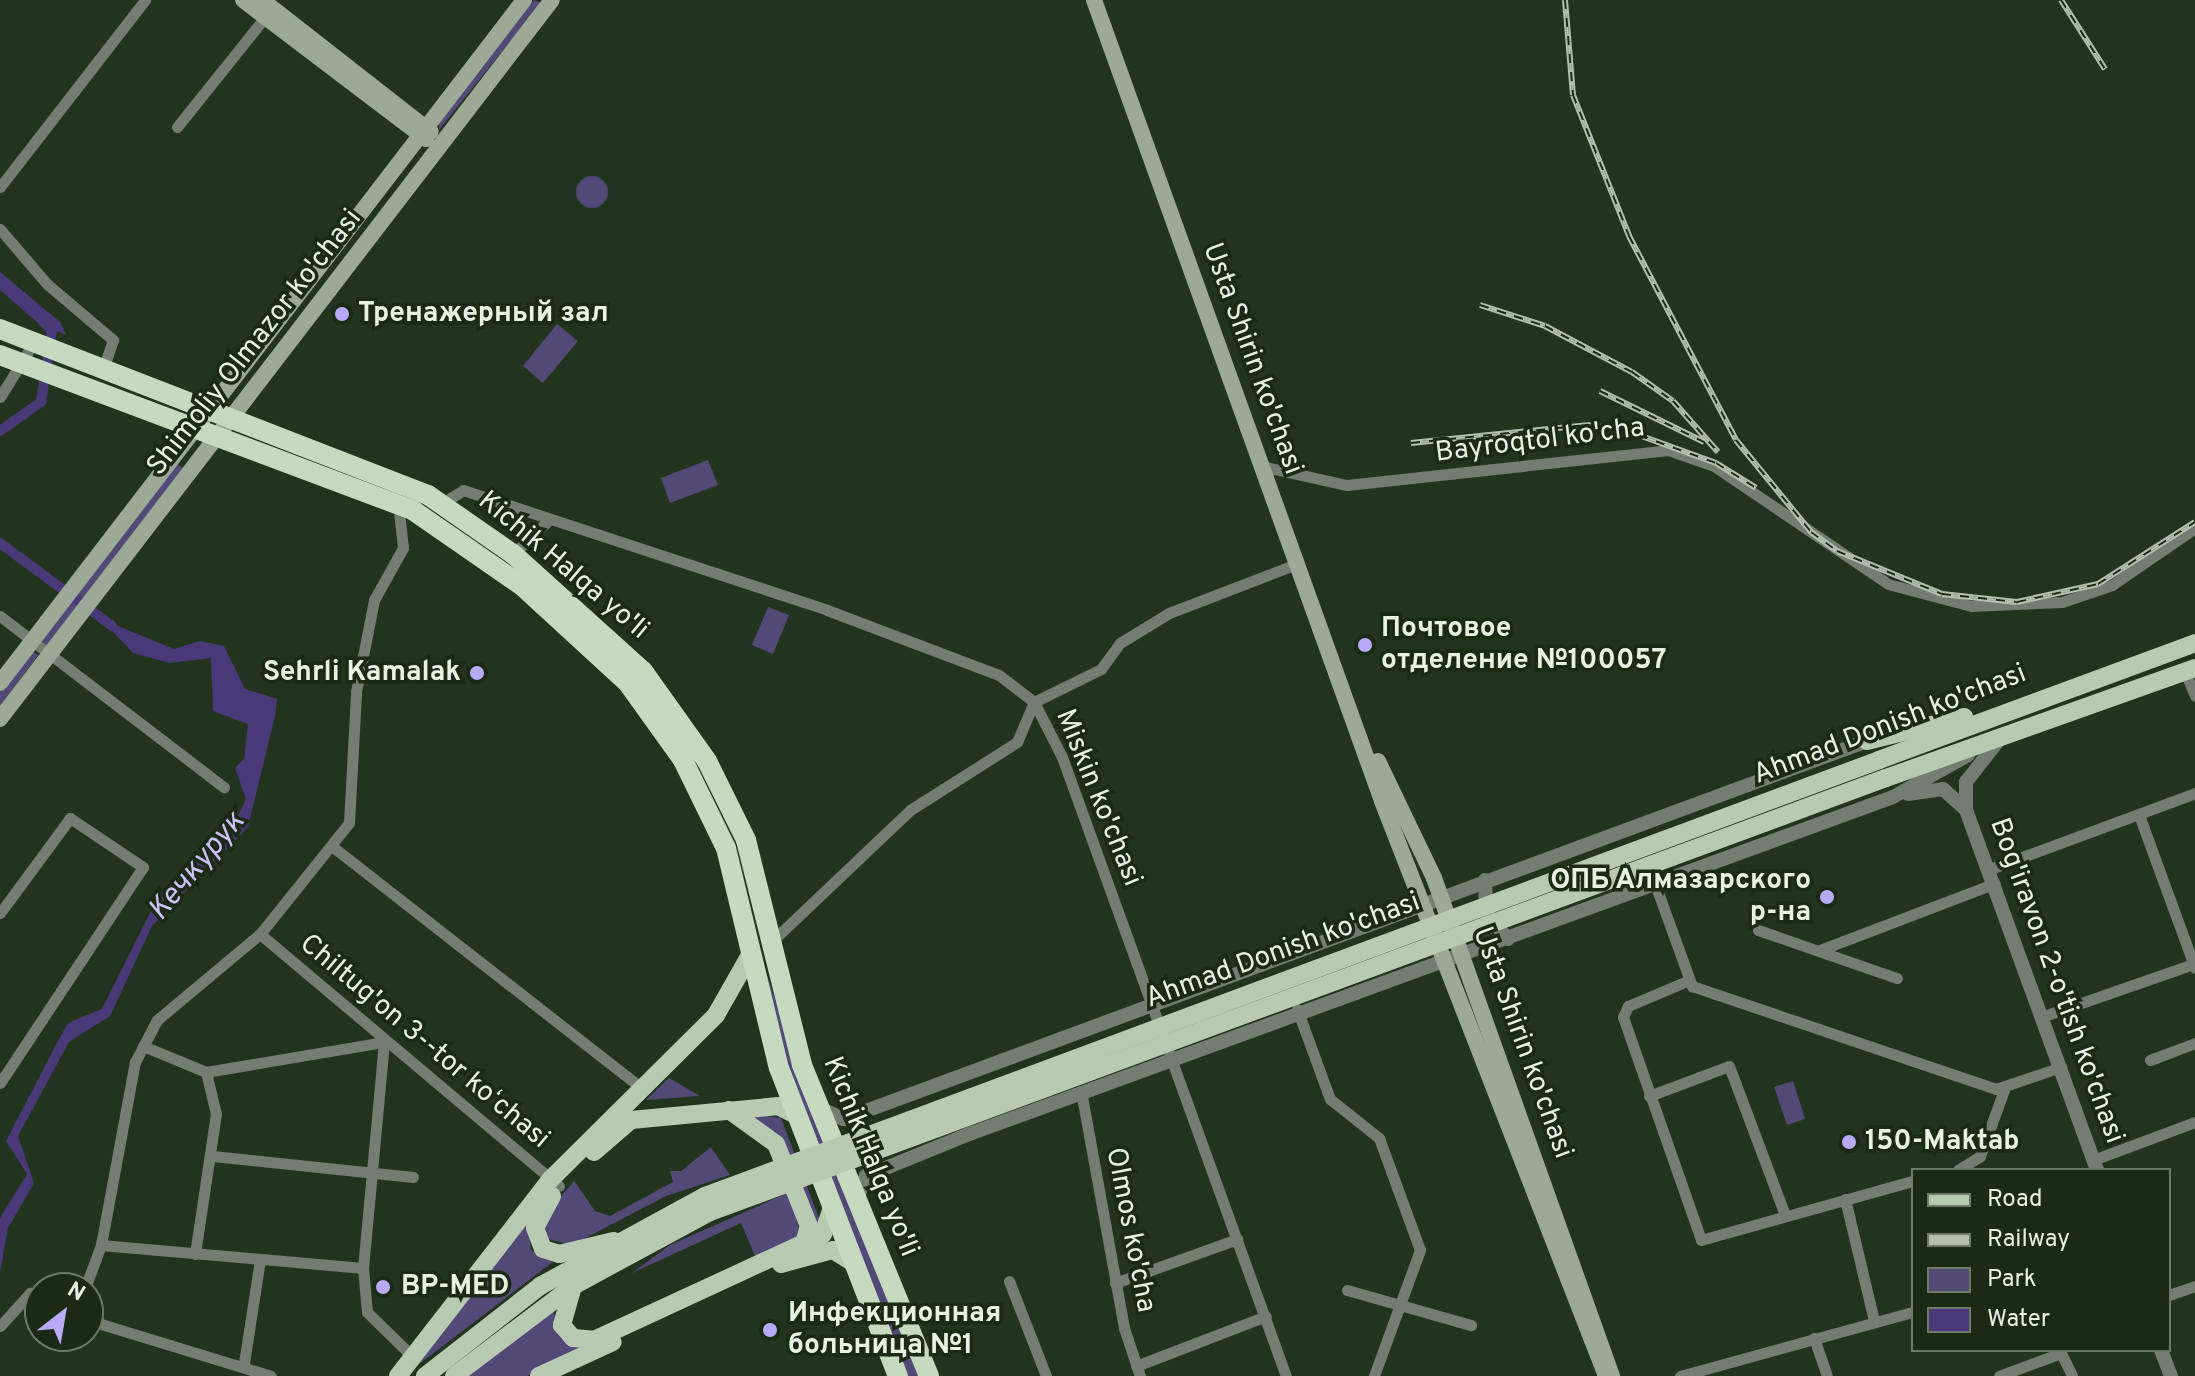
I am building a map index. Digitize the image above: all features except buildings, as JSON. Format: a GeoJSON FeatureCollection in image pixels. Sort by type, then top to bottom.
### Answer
{"type":"FeatureCollection","features":[{"type":"Feature","properties":{"kind":"highway","name":"Kichik Halqa yo'li"},"geometry":{"type":"LineString","coordinates":[[0,329],[65,359],[230,419],[441,504],[513,554],[618,645],[680,718],[746,840],[770,948],[819,1108],[929,1376]]}},
{"type":"Feature","properties":{"kind":"highway","name":"Kichik Halqa yo'li"},"geometry":{"type":"LineString","coordinates":[[0,355],[58,381],[398,503],[455,536],[546,606],[645,704],[683,760],[726,848],[749,957],[796,1115],[898,1376]]}},
{"type":"Feature","properties":{"kind":"highway"},"geometry":{"type":"LineString","coordinates":[[749,957],[770,948]]}},
{"type":"Feature","properties":{"kind":"main road"},"geometry":{"type":"LineString","coordinates":[[243,0],[266,8],[442,145]]}},
{"type":"Feature","properties":{"kind":"main road","name":"Shimoliy Olmazor ko'chasi"},"geometry":{"type":"LineString","coordinates":[[0,683],[524,0]]}},
{"type":"Feature","properties":{"kind":"main road","name":"Shimoliy Olmazor ko'chasi"},"geometry":{"type":"LineString","coordinates":[[0,719],[551,0]]}},
{"type":"Feature","properties":{"kind":"main road","name":"Usta Shirin ko'chasi"},"geometry":{"type":"LineString","coordinates":[[1094,0],[1261,466],[1364,735],[1444,963],[1606,1376]]}},
{"type":"Feature","properties":{"kind":"main road","name":"Ahmad Donish ko'chasi"},"geometry":{"type":"LineString","coordinates":[[426,1373],[515,1303],[613,1241],[2195,643]]}},
{"type":"Feature","properties":{"kind":"main road","name":"Ahmad Donish ko'chasi"},"geometry":{"type":"LineString","coordinates":[[454,1376],[573,1286],[708,1204],[1886,778],[1992,744],[2190,670]]}},
{"type":"Feature","properties":{"kind":"main road"},"geometry":{"type":"LineString","coordinates":[[1867,741],[2067,689]]}},
{"type":"Feature","properties":{"kind":"main road","name":"Usta Shirin ko'chasi"},"geometry":{"type":"LineString","coordinates":[[1364,735],[1441,897],[1612,1376]]}},
{"type":"Feature","properties":{"kind":"main road"},"geometry":{"type":"LineString","coordinates":[[398,1376],[604,1124],[716,1015],[749,957]]}},
{"type":"Feature","properties":{"kind":"main road"},"geometry":{"type":"LineString","coordinates":[[613,1241],[559,1254],[539,1246],[536,1223],[555,1183],[629,1121],[778,1106],[796,1115]]}},
{"type":"Feature","properties":{"kind":"main road"},"geometry":{"type":"LineString","coordinates":[[604,1124],[634,1113],[729,1110],[776,1144],[809,1240]]}},
{"type":"Feature","properties":{"kind":"main road"},"geometry":{"type":"LineString","coordinates":[[573,1286],[562,1325],[573,1338],[590,1341],[809,1240],[827,1230],[832,1208]]}},
{"type":"Feature","properties":{"kind":"main road"},"geometry":{"type":"LineString","coordinates":[[794,1259],[809,1240]]}},
{"type":"Feature","properties":{"kind":"main road"},"geometry":{"type":"LineString","coordinates":[[539,1376],[794,1259],[833,1250],[855,1264]]}},
{"type":"Feature","properties":{"kind":"street"},"geometry":{"type":"LineString","coordinates":[[0,187],[145,0]]}},
{"type":"Feature","properties":{"kind":"street"},"geometry":{"type":"LineString","coordinates":[[177,127],[266,8]]}},
{"type":"Feature","properties":{"kind":"street"},"geometry":{"type":"LineString","coordinates":[[0,229],[47,284],[113,340],[101,372]]}},
{"type":"Feature","properties":{"kind":"street"},"geometry":{"type":"LineString","coordinates":[[0,397],[25,367],[33,345]]}},
{"type":"Feature","properties":{"kind":"street","name":"Bayroqtol ko'cha"},"geometry":{"type":"LineString","coordinates":[[1261,466],[1347,485],[1668,450],[1714,466],[1888,584],[1971,606],[2062,602],[2112,585],[2195,528]]}},
{"type":"Feature","properties":{"kind":"street","name":"Miskin ko'chasi"},"geometry":{"type":"LineString","coordinates":[[441,504],[463,490],[550,519],[956,657],[1034,702],[1062,757],[1286,1376]]}},
{"type":"Feature","properties":{"kind":"street"},"geometry":{"type":"LineString","coordinates":[[91,1272],[101,1245],[143,1046],[157,1020],[260,934],[333,847],[354,808],[356,692],[374,600],[403,548],[398,503]]}},
{"type":"Feature","properties":{"kind":"street"},"geometry":{"type":"LineString","coordinates":[[513,554],[550,519]]}},
{"type":"Feature","properties":{"kind":"street"},"geometry":{"type":"LineString","coordinates":[[770,948],[910,810],[1017,742],[1034,702],[1101,669],[1120,643],[1169,613],[1299,563]]}},
{"type":"Feature","properties":{"kind":"street"},"geometry":{"type":"LineString","coordinates":[[0,616],[33,641],[48,657],[224,787]]}},
{"type":"Feature","properties":{"kind":"street"},"geometry":{"type":"LineString","coordinates":[[2190,670],[2195,696]]}},
{"type":"Feature","properties":{"kind":"street","name":"Ahmad Donish ko'chasi"},"geometry":{"type":"LineString","coordinates":[[819,1108],[844,1119],[1340,932],[1867,741]]}},
{"type":"Feature","properties":{"kind":"street","name":"Ahmad Donish ko'chasi"},"geometry":{"type":"LineString","coordinates":[[857,1199],[866,1176],[1297,1009],[1365,991],[1444,963],[1893,797],[1992,744]]}},
{"type":"Feature","properties":{"kind":"street","name":"Bog'iravon 2-o'tish ko'chasi"},"geometry":{"type":"LineString","coordinates":[[1992,744],[1966,782],[1966,810],[2044,1016],[2095,1165]]}},
{"type":"Feature","properties":{"kind":"street","name":"Bog'iravon 2-o'tish ko'chasi"},"geometry":{"type":"LineString","coordinates":[[1893,797],[1943,789],[1966,810]]}},
{"type":"Feature","properties":{"kind":"street"},"geometry":{"type":"LineString","coordinates":[[1820,950],[2195,793]]}},
{"type":"Feature","properties":{"kind":"street"},"geometry":{"type":"LineString","coordinates":[[2044,1016],[2194,966],[2139,815]]}},
{"type":"Feature","properties":{"kind":"street"},"geometry":{"type":"LineString","coordinates":[[0,913],[70,818],[143,867],[0,1083]]}},
{"type":"Feature","properties":{"kind":"street"},"geometry":{"type":"LineString","coordinates":[[333,847],[643,1089]]}},
{"type":"Feature","properties":{"kind":"street"},"geometry":{"type":"LineString","coordinates":[[1485,880],[1486,913],[1508,939]]}},
{"type":"Feature","properties":{"kind":"street"},"geometry":{"type":"LineString","coordinates":[[1655,884],[1687,981]]}},
{"type":"Feature","properties":{"kind":"street"},"geometry":{"type":"LineString","coordinates":[[1758,930],[1897,978]]}},
{"type":"Feature","properties":{"kind":"street"},"geometry":{"type":"LineString","coordinates":[[1340,932],[1343,964],[1365,991]]}},
{"type":"Feature","properties":{"kind":"street","name":"Chiltug'on 3--tor koʻchasi"},"geometry":{"type":"LineString","coordinates":[[260,934],[384,1042],[555,1183]]}},
{"type":"Feature","properties":{"kind":"street"},"geometry":{"type":"LineString","coordinates":[[1911,1182],[1701,1240],[1649,1096],[1624,1010],[1687,981],[2004,1090],[2061,1067]]}},
{"type":"Feature","properties":{"kind":"street"},"geometry":{"type":"LineString","coordinates":[[1297,1009],[1330,1099],[1379,1138],[1419,1245],[1405,1307],[1374,1376]]}},
{"type":"Feature","properties":{"kind":"street"},"geometry":{"type":"LineString","coordinates":[[143,1046],[206,1072],[384,1042],[363,1268],[371,1320],[413,1357]]}},
{"type":"Feature","properties":{"kind":"street"},"geometry":{"type":"LineString","coordinates":[[2150,1060],[2195,1043]]}},
{"type":"Feature","properties":{"kind":"street"},"geometry":{"type":"LineString","coordinates":[[1649,1096],[1729,1066],[1785,1215]]}},
{"type":"Feature","properties":{"kind":"street"},"geometry":{"type":"LineString","coordinates":[[195,1254],[213,1156],[216,1114],[206,1072]]}},
{"type":"Feature","properties":{"kind":"street"},"geometry":{"type":"LineString","coordinates":[[1961,1168],[1980,1156],[2004,1090]]}},
{"type":"Feature","properties":{"kind":"street","name":"Olmos ko'cha"},"geometry":{"type":"LineString","coordinates":[[1081,1091],[1115,1283],[1138,1371]]}},
{"type":"Feature","properties":{"kind":"street"},"geometry":{"type":"LineString","coordinates":[[2095,1165],[2195,1122]]}},
{"type":"Feature","properties":{"kind":"street"},"geometry":{"type":"LineString","coordinates":[[213,1156],[413,1177]]}},
{"type":"Feature","properties":{"kind":"street"},"geometry":{"type":"LineString","coordinates":[[1845,1199],[1874,1321]]}},
{"type":"Feature","properties":{"kind":"street"},"geometry":{"type":"LineString","coordinates":[[1115,1283],[1237,1239]]}},
{"type":"Feature","properties":{"kind":"street"},"geometry":{"type":"LineString","coordinates":[[101,1245],[363,1268]]}},
{"type":"Feature","properties":{"kind":"street"},"geometry":{"type":"LineString","coordinates":[[244,1363],[260,1260]]}},
{"type":"Feature","properties":{"kind":"street"},"geometry":{"type":"LineString","coordinates":[[1009,1281],[1046,1376]]}},
{"type":"Feature","properties":{"kind":"street"},"geometry":{"type":"LineString","coordinates":[[2171,1294],[2195,1286]]}},
{"type":"Feature","properties":{"kind":"street"},"geometry":{"type":"LineString","coordinates":[[1347,1290],[1471,1325]]}},
{"type":"Feature","properties":{"kind":"street"},"geometry":{"type":"LineString","coordinates":[[0,1326],[24,1300]]}},
{"type":"Feature","properties":{"kind":"street"},"geometry":{"type":"LineString","coordinates":[[1680,1376],[1911,1312]]}},
{"type":"Feature","properties":{"kind":"street"},"geometry":{"type":"LineString","coordinates":[[1138,1371],[1266,1316]]}},
{"type":"Feature","properties":{"kind":"street"},"geometry":{"type":"LineString","coordinates":[[104,1328],[120,1336],[244,1363],[271,1376]]}},
{"type":"Feature","properties":{"kind":"street"},"geometry":{"type":"LineString","coordinates":[[1814,1338],[1827,1376]]}},
{"type":"Feature","properties":{"kind":"street"},"geometry":{"type":"LineString","coordinates":[[1999,1376],[2059,1352]]}},
{"type":"Feature","properties":{"kind":"street"},"geometry":{"type":"LineString","coordinates":[[2061,1352],[2072,1376]]}},
{"type":"Feature","properties":{"kind":"street"},"geometry":{"type":"LineString","coordinates":[[2162,1352],[2171,1376]]}},
{"type":"Feature","properties":{"kind":"green space"},"geometry":{"type":"Polygon","coordinates":[[[534,0],[541,3],[439,130],[439,123],[534,0]]]}},
{"type":"Feature","properties":{"kind":"green space"},"geometry":{"type":"Polygon","coordinates":[[[592,176],[603,181],[608,192],[603,203],[592,208],[581,203],[576,192],[581,181],[592,176]]]}},
{"type":"Feature","properties":{"kind":"green space"},"geometry":{"type":"Polygon","coordinates":[[[557,324],[578,341],[543,383],[523,366],[557,324]]]}},
{"type":"Feature","properties":{"kind":"green space"},"geometry":{"type":"Polygon","coordinates":[[[708,460],[718,485],[670,503],[661,478],[708,460]]]}},
{"type":"Feature","properties":{"kind":"green space"},"geometry":{"type":"Polygon","coordinates":[[[176,463],[183,468],[47,645],[41,640],[176,463]]]}},
{"type":"Feature","properties":{"kind":"green space"},"geometry":{"type":"Polygon","coordinates":[[[768,607],[789,615],[773,654],[752,645],[768,607]]]}},
{"type":"Feature","properties":{"kind":"green space"},"geometry":{"type":"Polygon","coordinates":[[[31,650],[38,655],[0,706],[0,691],[31,650]]]}},
{"type":"Feature","properties":{"kind":"green space"},"geometry":{"type":"Polygon","coordinates":[[[765,969],[809,1101],[921,1376],[907,1376],[766,1010],[765,969]]]}},
{"type":"Feature","properties":{"kind":"green space"},"geometry":{"type":"Polygon","coordinates":[[[669,1078],[700,1096],[646,1100],[669,1078]]]}},
{"type":"Feature","properties":{"kind":"green space"},"geometry":{"type":"Polygon","coordinates":[[[1793,1081],[1805,1119],[1787,1125],[1774,1087],[1793,1081]]]}},
{"type":"Feature","properties":{"kind":"green space"},"geometry":{"type":"Polygon","coordinates":[[[745,1113],[781,1118],[822,1226],[813,1234],[781,1139],[745,1113]]]}},
{"type":"Feature","properties":{"kind":"green space"},"geometry":{"type":"Polygon","coordinates":[[[711,1147],[730,1175],[666,1196],[572,1245],[544,1238],[544,1216],[574,1181],[595,1211],[610,1216],[673,1182],[670,1171],[681,1171],[711,1147]]]}},
{"type":"Feature","properties":{"kind":"green space"},"geometry":{"type":"Polygon","coordinates":[[[790,1192],[802,1240],[755,1256],[741,1223],[632,1273],[670,1245],[790,1192]]]}},
{"type":"Feature","properties":{"kind":"green space"},"geometry":{"type":"Polygon","coordinates":[[[528,1219],[531,1250],[554,1261],[418,1365],[528,1219]]]}},
{"type":"Feature","properties":{"kind":"green space"},"geometry":{"type":"Polygon","coordinates":[[[553,1310],[561,1339],[590,1349],[527,1376],[467,1376],[553,1310]]]}},
{"type":"Feature","properties":{"kind":"water"},"geometry":{"type":"Polygon","coordinates":[[[0,272],[60,322],[66,335],[38,323],[0,290],[0,272]]]}},
{"type":"Feature","properties":{"kind":"water"},"geometry":{"type":"Polygon","coordinates":[[[101,619],[174,649],[200,641],[224,646],[245,689],[277,699],[275,716],[248,827],[152,926],[110,1016],[69,1042],[18,1136],[34,1183],[8,1228],[0,1273],[0,1218],[27,1174],[6,1141],[68,1023],[102,1009],[159,895],[234,824],[246,799],[235,768],[244,759],[248,724],[213,711],[211,658],[170,663],[133,653],[101,619]]]}},
{"type":"Feature","properties":{"kind":"waterway","name":"Кечкурук"},"geometry":{"type":"LineString","coordinates":[[0,431],[41,402],[52,330],[43,322]]}},
{"type":"Feature","properties":{"kind":"waterway","name":"Кечкурук"},"geometry":{"type":"LineString","coordinates":[[0,543],[112,626]]}},
{"type":"Feature","properties":{"kind":"railway"},"geometry":{"type":"LineString","coordinates":[[1565,0],[1573,95],[1629,236],[1736,440],[1811,532],[1837,551],[1942,594],[2017,602],[2098,584],[2195,522]]}},
{"type":"Feature","properties":{"kind":"railway"},"geometry":{"type":"LineString","coordinates":[[2061,0],[2105,69]]}},
{"type":"Feature","properties":{"kind":"railway"},"geometry":{"type":"LineString","coordinates":[[1480,305],[1545,326],[1632,372],[1673,401],[1718,452]]}},
{"type":"Feature","properties":{"kind":"railway"},"geometry":{"type":"LineString","coordinates":[[1600,391],[1704,442]]}},
{"type":"Feature","properties":{"kind":"railway"},"geometry":{"type":"LineString","coordinates":[[1411,443],[1587,425],[1622,429],[1716,463],[1756,488]]}},
{"type":"Feature","properties":{"kind":"place","name":"Тренажерный зал"},"geometry":{"type":"Point","coordinates":[342,314]}},
{"type":"Feature","properties":{"kind":"place","name":"Почтовое отделение №100057"},"geometry":{"type":"Point","coordinates":[1365,645]}},
{"type":"Feature","properties":{"kind":"place","name":"Sehrli Kamalak"},"geometry":{"type":"Point","coordinates":[477,673]}},
{"type":"Feature","properties":{"kind":"place","name":"ОПБ Алмазарского р-на"},"geometry":{"type":"Point","coordinates":[1827,897]}},
{"type":"Feature","properties":{"kind":"place","name":"150-Maktab"},"geometry":{"type":"Point","coordinates":[1849,1142]}},
{"type":"Feature","properties":{"kind":"place","name":"BP-MED"},"geometry":{"type":"Point","coordinates":[383,1287]}},
{"type":"Feature","properties":{"kind":"place","name":"Инфекционная больница №1"},"geometry":{"type":"Point","coordinates":[770,1330]}}]}
